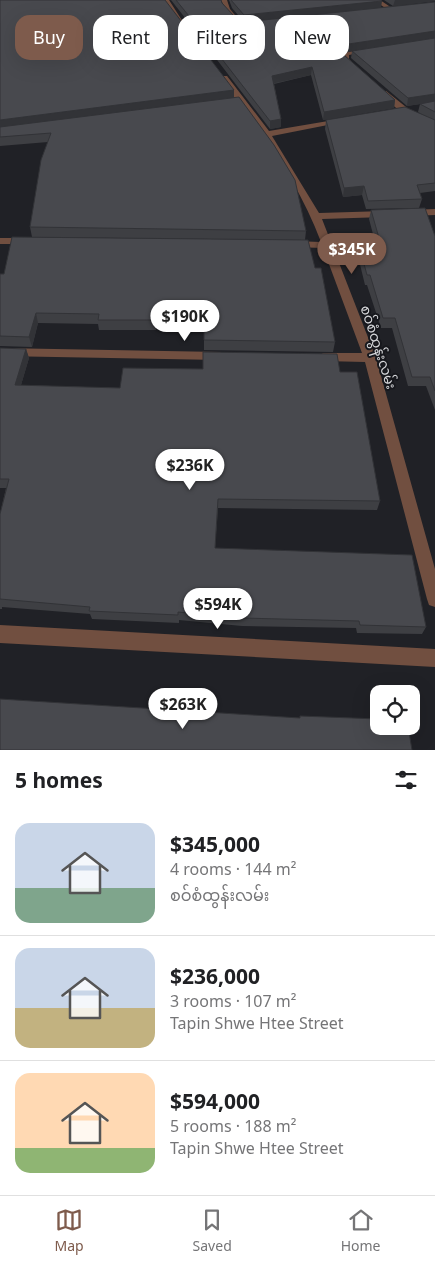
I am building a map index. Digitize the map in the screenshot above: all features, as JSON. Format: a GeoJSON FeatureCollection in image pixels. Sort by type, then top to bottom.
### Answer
{"type":"FeatureCollection","features":[{"type":"Feature","properties":{"kind":"street"},"geometry":{"type":"LineString","coordinates":[[166,0],[178,17]]}},
{"type":"Feature","properties":{"kind":"street"},"geometry":{"type":"LineString","coordinates":[[224,0],[227,9],[232,15]]}},
{"type":"Feature","properties":{"kind":"street"},"geometry":{"type":"LineString","coordinates":[[376,0],[392,10]]}},
{"type":"Feature","properties":{"kind":"street"},"geometry":{"type":"LineString","coordinates":[[383,11],[401,9]]}},
{"type":"Feature","properties":{"kind":"street"},"geometry":{"type":"LineString","coordinates":[[360,72],[346,60],[346,54],[379,48]]}},
{"type":"Feature","properties":{"kind":"street","name":"စဝ်စံထွန်းလမ်း"},"geometry":{"type":"LineString","coordinates":[[218,71],[237,102],[267,134],[316,216],[370,358],[435,599]]}},
{"type":"Feature","properties":{"kind":"street"},"geometry":{"type":"LineString","coordinates":[[374,85],[403,109],[435,127]]}},
{"type":"Feature","properties":{"kind":"street"},"geometry":{"type":"LineString","coordinates":[[393,111],[419,107]]}},
{"type":"Feature","properties":{"kind":"street"},"geometry":{"type":"LineString","coordinates":[[267,134],[354,118]]}},
{"type":"Feature","properties":{"kind":"street"},"geometry":{"type":"LineString","coordinates":[[316,216],[435,212]]}},
{"type":"Feature","properties":{"kind":"street"},"geometry":{"type":"LineString","coordinates":[[0,241],[40,241]]}},
{"type":"Feature","properties":{"kind":"street"},"geometry":{"type":"LineString","coordinates":[[278,244],[327,245]]}},
{"type":"Feature","properties":{"kind":"street"},"geometry":{"type":"LineString","coordinates":[[0,352],[234,356]]}},
{"type":"Feature","properties":{"kind":"street"},"geometry":{"type":"LineString","coordinates":[[312,357],[370,358]]}},
{"type":"Feature","properties":{"kind":"street"},"geometry":{"type":"LineString","coordinates":[[0,634],[435,658]]}},
{"type":"Feature","properties":{"kind":"building"},"geometry":{"type":"Polygon","coordinates":[[[0,0],[165,0],[178,17],[178,60],[211,60],[234,90],[0,120],[0,0]]]}},
{"type":"Feature","properties":{"kind":"building"},"geometry":{"type":"Polygon","coordinates":[[[176,0],[221,0],[233,15],[188,15],[176,0]]]}},
{"type":"Feature","properties":{"kind":"building"},"geometry":{"type":"Polygon","coordinates":[[[231,0],[382,1],[244,15],[231,0]]]}},
{"type":"Feature","properties":{"kind":"building"},"geometry":{"type":"Polygon","coordinates":[[[435,2],[435,31],[349,44],[349,15],[311,15],[435,2]]]}},
{"type":"Feature","properties":{"kind":"building"},"geometry":{"type":"Polygon","coordinates":[[[275,19],[275,60],[349,59],[395,100],[324,112],[312,67],[272,76],[281,119],[270,121],[223,60],[265,60],[265,20],[275,19]]]}},
{"type":"Feature","properties":{"kind":"building"},"geometry":{"type":"Polygon","coordinates":[[[435,38],[435,94],[408,98],[352,51],[435,38]]]}},
{"type":"Feature","properties":{"kind":"building"},"geometry":{"type":"Polygon","coordinates":[[[239,97],[274,145],[295,180],[306,231],[30,227],[41,160],[51,133],[0,137],[0,127],[239,97]]]}},
{"type":"Feature","properties":{"kind":"building"},"geometry":{"type":"Polygon","coordinates":[[[435,101],[435,112],[420,104],[435,101]]]}},
{"type":"Feature","properties":{"kind":"building"},"geometry":{"type":"Polygon","coordinates":[[[405,107],[435,120],[435,183],[417,185],[422,199],[368,201],[364,186],[344,188],[326,120],[405,107]]]}},
{"type":"Feature","properties":{"kind":"building"},"geometry":{"type":"Polygon","coordinates":[[[425,208],[435,236],[435,391],[430,377],[412,377],[395,318],[383,318],[370,275],[367,275],[357,238],[379,238],[371,210],[425,208]]]}},
{"type":"Feature","properties":{"kind":"building"},"geometry":{"type":"Polygon","coordinates":[[[12,237],[308,240],[315,268],[321,268],[335,342],[204,340],[204,306],[156,305],[155,320],[98,320],[99,314],[36,313],[29,337],[0,336],[0,274],[4,274],[12,237]]]}},
{"type":"Feature","properties":{"kind":"building"},"geometry":{"type":"Polygon","coordinates":[[[0,348],[26,349],[15,385],[120,388],[123,368],[203,369],[203,352],[337,354],[340,372],[357,372],[380,501],[218,499],[215,548],[412,555],[426,627],[360,625],[359,621],[242,618],[178,612],[178,615],[89,611],[90,607],[0,599],[0,514],[9,479],[0,479],[0,348]]]}},
{"type":"Feature","properties":{"kind":"building"},"geometry":{"type":"Polygon","coordinates":[[[0,699],[300,718],[300,716],[370,719],[370,735],[410,735],[412,750],[0,750],[0,699]]]}}]}
